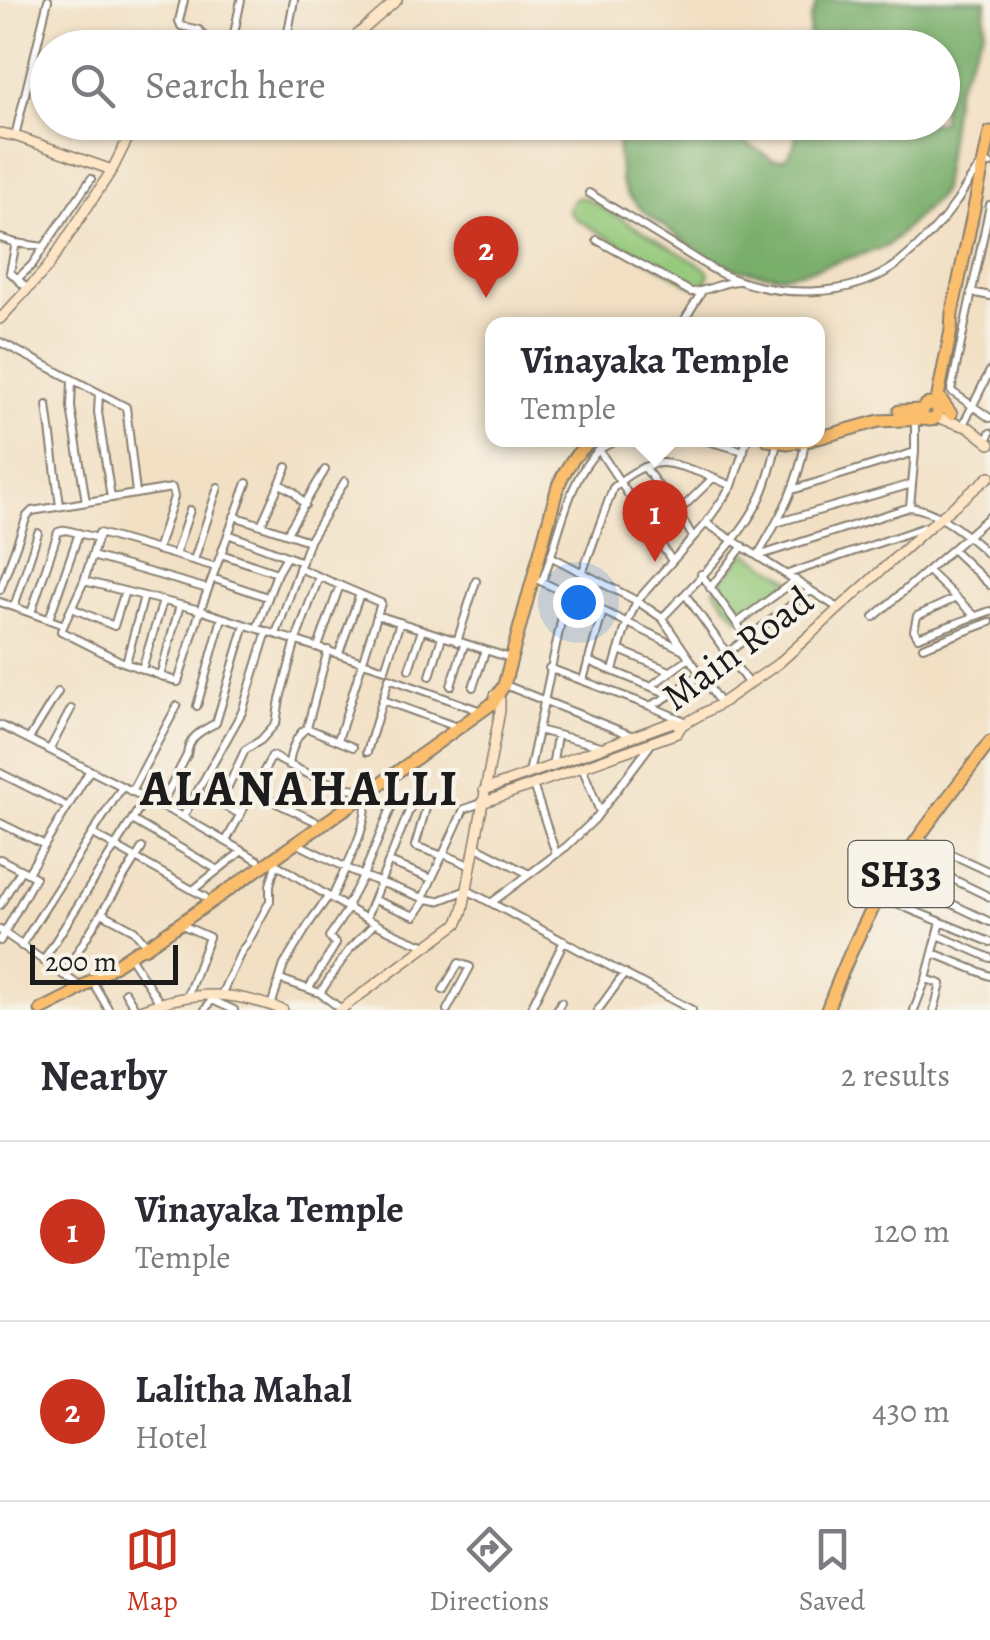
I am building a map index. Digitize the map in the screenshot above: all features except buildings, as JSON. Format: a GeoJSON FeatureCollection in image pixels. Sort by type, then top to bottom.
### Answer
{"type":"FeatureCollection","features":[{"type":"Feature","properties":{"kind":"main road"},"geometry":{"type":"LineString","coordinates":[[928,407],[952,330],[952,314],[987,164],[990,132]]}},
{"type":"Feature","properties":{"kind":"main road"},"geometry":{"type":"LineString","coordinates":[[825,434],[942,404],[951,414]]}},
{"type":"Feature","properties":{"kind":"main road"},"geometry":{"type":"LineString","coordinates":[[41,1010],[87,985],[137,950],[199,893],[363,793],[480,711],[498,692],[555,478],[576,447]]}},
{"type":"Feature","properties":{"kind":"main road"},"geometry":{"type":"LineString","coordinates":[[508,658],[537,579],[564,472],[576,454],[592,447]]}},
{"type":"Feature","properties":{"kind":"main road"},"geometry":{"type":"LineString","coordinates":[[137,950],[274,862],[454,726],[480,711]]}},
{"type":"Feature","properties":{"kind":"main road"},"geometry":{"type":"LineString","coordinates":[[882,898],[918,839],[990,746]]}},
{"type":"Feature","properties":{"kind":"main road","name":"SH33"},"geometry":{"type":"LineString","coordinates":[[831,1010],[882,898],[990,746]]}},
{"type":"Feature","properties":{"kind":"street"},"geometry":{"type":"LineString","coordinates":[[41,30],[48,0]]}},
{"type":"Feature","properties":{"kind":"street"},"geometry":{"type":"LineString","coordinates":[[184,0],[181,26],[199,30]]}},
{"type":"Feature","properties":{"kind":"street"},"geometry":{"type":"LineString","coordinates":[[235,30],[241,0]]}},
{"type":"Feature","properties":{"kind":"street"},"geometry":{"type":"LineString","coordinates":[[288,30],[294,0]]}},
{"type":"Feature","properties":{"kind":"street"},"geometry":{"type":"LineString","coordinates":[[363,30],[397,0]]}},
{"type":"Feature","properties":{"kind":"street"},"geometry":{"type":"LineString","coordinates":[[15,136],[30,74]]}},
{"type":"Feature","properties":{"kind":"street"},"geometry":{"type":"LineString","coordinates":[[0,134],[112,170]]}},
{"type":"Feature","properties":{"kind":"street"},"geometry":{"type":"LineString","coordinates":[[0,319],[57,254],[127,140]]}},
{"type":"Feature","properties":{"kind":"street"},"geometry":{"type":"LineString","coordinates":[[590,193],[711,268],[744,281],[787,290],[822,291],[881,275],[909,254],[940,223],[973,173],[987,164]]}},
{"type":"Feature","properties":{"kind":"street"},"geometry":{"type":"LineString","coordinates":[[18,279],[91,179]]}},
{"type":"Feature","properties":{"kind":"street"},"geometry":{"type":"LineString","coordinates":[[990,204],[950,391],[990,418]]}},
{"type":"Feature","properties":{"kind":"street"},"geometry":{"type":"LineString","coordinates":[[0,238],[44,248]]}},
{"type":"Feature","properties":{"kind":"street"},"geometry":{"type":"LineString","coordinates":[[596,240],[685,290],[702,292],[725,282],[744,281]]}},
{"type":"Feature","properties":{"kind":"street"},"geometry":{"type":"LineString","coordinates":[[16,243],[10,272],[28,290]]}},
{"type":"Feature","properties":{"kind":"street"},"geometry":{"type":"LineString","coordinates":[[686,317],[702,292]]}},
{"type":"Feature","properties":{"kind":"street"},"geometry":{"type":"LineString","coordinates":[[971,292],[990,296]]}},
{"type":"Feature","properties":{"kind":"street"},"geometry":{"type":"LineString","coordinates":[[0,342],[126,408],[136,493]]}},
{"type":"Feature","properties":{"kind":"street"},"geometry":{"type":"LineString","coordinates":[[966,420],[990,371]]}},
{"type":"Feature","properties":{"kind":"street"},"geometry":{"type":"LineString","coordinates":[[72,381],[71,407],[86,502]]}},
{"type":"Feature","properties":{"kind":"street"},"geometry":{"type":"LineString","coordinates":[[99,394],[98,412],[111,498]]}},
{"type":"Feature","properties":{"kind":"street"},"geometry":{"type":"LineString","coordinates":[[47,405],[60,506]]}},
{"type":"Feature","properties":{"kind":"street"},"geometry":{"type":"LineString","coordinates":[[910,506],[915,452],[928,407],[990,438]]}},
{"type":"Feature","properties":{"kind":"street"},"geometry":{"type":"LineString","coordinates":[[951,414],[990,438]]}},
{"type":"Feature","properties":{"kind":"street"},"geometry":{"type":"LineString","coordinates":[[595,447],[564,512],[552,557],[537,579],[683,650]]}},
{"type":"Feature","properties":{"kind":"street"},"geometry":{"type":"LineString","coordinates":[[597,447],[672,560]]}},
{"type":"Feature","properties":{"kind":"street"},"geometry":{"type":"LineString","coordinates":[[729,447],[744,451]]}},
{"type":"Feature","properties":{"kind":"street"},"geometry":{"type":"LineString","coordinates":[[613,670],[637,600],[706,523],[732,486],[745,447]]}},
{"type":"Feature","properties":{"kind":"street"},"geometry":{"type":"LineString","coordinates":[[662,618],[733,539],[761,496],[772,447]]}},
{"type":"Feature","properties":{"kind":"street"},"geometry":{"type":"LineString","coordinates":[[758,556],[779,522],[810,447]]}},
{"type":"Feature","properties":{"kind":"street"},"geometry":{"type":"LineString","coordinates":[[792,490],[915,452]]}},
{"type":"Feature","properties":{"kind":"street"},"geometry":{"type":"LineString","coordinates":[[582,571],[613,488],[619,482],[660,462],[732,486]]}},
{"type":"Feature","properties":{"kind":"street"},"geometry":{"type":"LineString","coordinates":[[261,525],[287,467]]}},
{"type":"Feature","properties":{"kind":"street"},"geometry":{"type":"LineString","coordinates":[[644,468],[693,537]]}},
{"type":"Feature","properties":{"kind":"street"},"geometry":{"type":"LineString","coordinates":[[287,534],[324,470]]}},
{"type":"Feature","properties":{"kind":"street","name":"Main Road"},"geometry":{"type":"LineString","coordinates":[[482,803],[530,779],[551,778],[677,733],[684,724],[778,664],[990,476]]}},
{"type":"Feature","properties":{"kind":"street"},"geometry":{"type":"LineString","coordinates":[[678,512],[713,478]]}},
{"type":"Feature","properties":{"kind":"street"},"geometry":{"type":"LineString","coordinates":[[183,817],[242,712],[309,541],[345,481]]}},
{"type":"Feature","properties":{"kind":"street"},"geometry":{"type":"LineString","coordinates":[[216,566],[99,533],[84,581],[61,631],[126,663],[178,682],[247,483]]}},
{"type":"Feature","properties":{"kind":"street"},"geometry":{"type":"LineString","coordinates":[[280,484],[305,505]]}},
{"type":"Feature","properties":{"kind":"street"},"geometry":{"type":"LineString","coordinates":[[779,522],[912,484]]}},
{"type":"Feature","properties":{"kind":"street"},"geometry":{"type":"LineString","coordinates":[[194,560],[218,486]]}},
{"type":"Feature","properties":{"kind":"street"},"geometry":{"type":"LineString","coordinates":[[0,590],[26,516],[32,512],[168,487],[175,492],[157,550]]}},
{"type":"Feature","properties":{"kind":"street"},"geometry":{"type":"LineString","coordinates":[[758,556],[910,506],[924,508],[935,522],[968,535],[990,556]]}},
{"type":"Feature","properties":{"kind":"street"},"geometry":{"type":"LineString","coordinates":[[176,555],[190,510]]}},
{"type":"Feature","properties":{"kind":"street"},"geometry":{"type":"LineString","coordinates":[[234,516],[309,541]]}},
{"type":"Feature","properties":{"kind":"street"},"geometry":{"type":"LineString","coordinates":[[874,617],[990,516]]}},
{"type":"Feature","properties":{"kind":"street"},"geometry":{"type":"LineString","coordinates":[[787,574],[935,522]]}},
{"type":"Feature","properties":{"kind":"street"},"geometry":{"type":"LineString","coordinates":[[706,523],[838,608]]}},
{"type":"Feature","properties":{"kind":"street"},"geometry":{"type":"LineString","coordinates":[[31,613],[58,532],[66,530],[98,538]]}},
{"type":"Feature","properties":{"kind":"street"},"geometry":{"type":"LineString","coordinates":[[14,607],[38,533]]}},
{"type":"Feature","properties":{"kind":"street"},"geometry":{"type":"LineString","coordinates":[[49,619],[79,533]]}},
{"type":"Feature","properties":{"kind":"street"},"geometry":{"type":"LineString","coordinates":[[228,534],[288,556],[320,576],[382,603],[338,740]]}},
{"type":"Feature","properties":{"kind":"street"},"geometry":{"type":"LineString","coordinates":[[710,588],[743,546]]}},
{"type":"Feature","properties":{"kind":"street"},"geometry":{"type":"LineString","coordinates":[[952,549],[990,586]]}},
{"type":"Feature","properties":{"kind":"street"},"geometry":{"type":"LineString","coordinates":[[221,554],[277,573]]}},
{"type":"Feature","properties":{"kind":"street"},"geometry":{"type":"LineString","coordinates":[[92,556],[208,590]]}},
{"type":"Feature","properties":{"kind":"street"},"geometry":{"type":"LineString","coordinates":[[257,628],[277,573],[288,556]]}},
{"type":"Feature","properties":{"kind":"street"},"geometry":{"type":"LineString","coordinates":[[30,557],[48,562]]}},
{"type":"Feature","properties":{"kind":"street"},"geometry":{"type":"LineString","coordinates":[[552,557],[637,600],[662,618],[720,704]]}},
{"type":"Feature","properties":{"kind":"street"},"geometry":{"type":"LineString","coordinates":[[928,571],[974,616]]}},
{"type":"Feature","properties":{"kind":"street"},"geometry":{"type":"LineString","coordinates":[[701,574],[748,639]]}},
{"type":"Feature","properties":{"kind":"street"},"geometry":{"type":"LineString","coordinates":[[220,804],[245,750],[276,723],[296,640],[320,576]]}},
{"type":"Feature","properties":{"kind":"street"},"geometry":{"type":"LineString","coordinates":[[212,578],[268,597]]}},
{"type":"Feature","properties":{"kind":"street"},"geometry":{"type":"LineString","coordinates":[[737,623],[796,580]]}},
{"type":"Feature","properties":{"kind":"street"},"geometry":{"type":"LineString","coordinates":[[84,581],[245,624],[384,668]]}},
{"type":"Feature","properties":{"kind":"street"},"geometry":{"type":"LineString","coordinates":[[451,686],[476,581]]}},
{"type":"Feature","properties":{"kind":"street"},"geometry":{"type":"LineString","coordinates":[[318,647],[340,585]]}},
{"type":"Feature","properties":{"kind":"street"},"geometry":{"type":"LineString","coordinates":[[72,608],[114,626],[125,591]]}},
{"type":"Feature","properties":{"kind":"street"},"geometry":{"type":"LineString","coordinates":[[726,654],[810,591]]}},
{"type":"Feature","properties":{"kind":"street"},"geometry":{"type":"LineString","coordinates":[[556,854],[530,779],[549,668],[567,593]]}},
{"type":"Feature","properties":{"kind":"street"},"geometry":{"type":"LineString","coordinates":[[339,654],[360,594]]}},
{"type":"Feature","properties":{"kind":"street"},"geometry":{"type":"LineString","coordinates":[[685,594],[748,683]]}},
{"type":"Feature","properties":{"kind":"street"},"geometry":{"type":"LineString","coordinates":[[126,663],[144,596]]}},
{"type":"Feature","properties":{"kind":"street"},"geometry":{"type":"LineString","coordinates":[[956,598],[918,616],[914,630],[918,637],[990,610]]}},
{"type":"Feature","properties":{"kind":"street"},"geometry":{"type":"LineString","coordinates":[[142,669],[163,601]]}},
{"type":"Feature","properties":{"kind":"street"},"geometry":{"type":"LineString","coordinates":[[0,602],[64,626]]}},
{"type":"Feature","properties":{"kind":"street"},"geometry":{"type":"LineString","coordinates":[[160,676],[180,606]]}},
{"type":"Feature","properties":{"kind":"street"},"geometry":{"type":"LineString","coordinates":[[583,680],[603,611]]}},
{"type":"Feature","properties":{"kind":"street"},"geometry":{"type":"LineString","coordinates":[[377,614],[508,658]]}},
{"type":"Feature","properties":{"kind":"street"},"geometry":{"type":"LineString","coordinates":[[196,706],[222,618]]}},
{"type":"Feature","properties":{"kind":"street"},"geometry":{"type":"LineString","coordinates":[[400,622],[384,668],[389,678],[480,711]]}},
{"type":"Feature","properties":{"kind":"street"},"geometry":{"type":"LineString","coordinates":[[160,807],[194,735],[216,722],[245,624]]}},
{"type":"Feature","properties":{"kind":"street"},"geometry":{"type":"LineString","coordinates":[[923,647],[988,626]]}},
{"type":"Feature","properties":{"kind":"street"},"geometry":{"type":"LineString","coordinates":[[409,669],[422,630]]}},
{"type":"Feature","properties":{"kind":"street"},"geometry":{"type":"LineString","coordinates":[[430,676],[442,637]]}},
{"type":"Feature","properties":{"kind":"street"},"geometry":{"type":"LineString","coordinates":[[307,728],[328,650]]}},
{"type":"Feature","properties":{"kind":"street"},"geometry":{"type":"LineString","coordinates":[[619,650],[670,671]]}},
{"type":"Feature","properties":{"kind":"street"},"geometry":{"type":"LineString","coordinates":[[473,687],[485,652]]}},
{"type":"Feature","properties":{"kind":"street"},"geometry":{"type":"LineString","coordinates":[[651,686],[689,658]]}},
{"type":"Feature","properties":{"kind":"street"},"geometry":{"type":"LineString","coordinates":[[588,661],[669,694]]}},
{"type":"Feature","properties":{"kind":"street"},"geometry":{"type":"LineString","coordinates":[[549,668],[650,706],[684,724]]}},
{"type":"Feature","properties":{"kind":"street"},"geometry":{"type":"LineString","coordinates":[[650,706],[700,674]]}},
{"type":"Feature","properties":{"kind":"street"},"geometry":{"type":"LineString","coordinates":[[366,752],[389,678]]}},
{"type":"Feature","properties":{"kind":"street"},"geometry":{"type":"LineString","coordinates":[[29,739],[58,692]]}},
{"type":"Feature","properties":{"kind":"street"},"geometry":{"type":"LineString","coordinates":[[280,979],[320,993],[340,1010],[458,922],[500,711],[498,692],[543,700],[633,736]]}},
{"type":"Feature","properties":{"kind":"street"},"geometry":{"type":"LineString","coordinates":[[382,700],[454,726]]}},
{"type":"Feature","properties":{"kind":"street"},"geometry":{"type":"LineString","coordinates":[[131,792],[177,706]]}},
{"type":"Feature","properties":{"kind":"street"},"geometry":{"type":"LineString","coordinates":[[50,750],[71,709]]}},
{"type":"Feature","properties":{"kind":"street"},"geometry":{"type":"LineString","coordinates":[[484,790],[530,779],[552,766],[673,722],[684,724]]}},
{"type":"Feature","properties":{"kind":"street"},"geometry":{"type":"LineString","coordinates":[[0,724],[183,817],[258,860]]}},
{"type":"Feature","properties":{"kind":"street"},"geometry":{"type":"LineString","coordinates":[[289,765],[302,730],[307,728],[354,746]]}},
{"type":"Feature","properties":{"kind":"street"},"geometry":{"type":"LineString","coordinates":[[538,730],[605,747]]}},
{"type":"Feature","properties":{"kind":"street"},"geometry":{"type":"LineString","coordinates":[[551,778],[557,735]]}},
{"type":"Feature","properties":{"kind":"street"},"geometry":{"type":"LineString","coordinates":[[491,903],[567,846],[600,813],[652,743]]}},
{"type":"Feature","properties":{"kind":"street"},"geometry":{"type":"LineString","coordinates":[[226,842],[272,756],[330,784],[354,791],[360,788],[363,793],[368,810],[345,866],[330,897],[284,965],[271,1006]]}},
{"type":"Feature","properties":{"kind":"street"},"geometry":{"type":"LineString","coordinates":[[582,766],[600,813]]}},
{"type":"Feature","properties":{"kind":"street"},"geometry":{"type":"LineString","coordinates":[[0,905],[45,846],[90,770]]}},
{"type":"Feature","properties":{"kind":"street"},"geometry":{"type":"LineString","coordinates":[[0,773],[68,807]]}},
{"type":"Feature","properties":{"kind":"street"},"geometry":{"type":"LineString","coordinates":[[21,946],[122,787]]}},
{"type":"Feature","properties":{"kind":"street"},"geometry":{"type":"LineString","coordinates":[[197,792],[240,814]]}},
{"type":"Feature","properties":{"kind":"street"},"geometry":{"type":"LineString","coordinates":[[253,792],[315,821]]}},
{"type":"Feature","properties":{"kind":"street"},"geometry":{"type":"LineString","coordinates":[[43,961],[145,799]]}},
{"type":"Feature","properties":{"kind":"street"},"geometry":{"type":"LineString","coordinates":[[308,988],[336,944],[328,937],[348,907],[394,801]]}},
{"type":"Feature","properties":{"kind":"street"},"geometry":{"type":"LineString","coordinates":[[428,802],[415,846],[471,866]]}},
{"type":"Feature","properties":{"kind":"street"},"geometry":{"type":"LineString","coordinates":[[374,900],[415,916],[464,810],[482,803]]}},
{"type":"Feature","properties":{"kind":"street"},"geometry":{"type":"LineString","coordinates":[[366,918],[412,806]]}},
{"type":"Feature","properties":{"kind":"street"},"geometry":{"type":"LineString","coordinates":[[132,820],[218,870]]}},
{"type":"Feature","properties":{"kind":"street"},"geometry":{"type":"LineString","coordinates":[[0,822],[45,846]]}},
{"type":"Feature","properties":{"kind":"street"},"geometry":{"type":"LineString","coordinates":[[383,828],[400,834]]}},
{"type":"Feature","properties":{"kind":"street"},"geometry":{"type":"LineString","coordinates":[[93,834],[199,893],[218,870],[242,852]]}},
{"type":"Feature","properties":{"kind":"street"},"geometry":{"type":"LineString","coordinates":[[923,841],[990,872]]}},
{"type":"Feature","properties":{"kind":"street"},"geometry":{"type":"LineString","coordinates":[[296,843],[363,876],[424,899],[438,901],[467,890],[690,1010]]}},
{"type":"Feature","properties":{"kind":"street"},"geometry":{"type":"LineString","coordinates":[[474,846],[530,874]]}},
{"type":"Feature","properties":{"kind":"street"},"geometry":{"type":"LineString","coordinates":[[63,975],[142,848]]}},
{"type":"Feature","properties":{"kind":"street"},"geometry":{"type":"LineString","coordinates":[[0,859],[34,877],[1,935],[63,975],[87,985],[109,1010]]}},
{"type":"Feature","properties":{"kind":"street"},"geometry":{"type":"LineString","coordinates":[[911,859],[990,897]]}},
{"type":"Feature","properties":{"kind":"street"},"geometry":{"type":"LineString","coordinates":[[205,1010],[270,900],[274,862],[398,936],[426,946]]}},
{"type":"Feature","properties":{"kind":"street"},"geometry":{"type":"LineString","coordinates":[[389,862],[432,879]]}},
{"type":"Feature","properties":{"kind":"street"},"geometry":{"type":"LineString","coordinates":[[898,878],[990,922]]}},
{"type":"Feature","properties":{"kind":"street"},"geometry":{"type":"LineString","coordinates":[[882,898],[989,939]]}},
{"type":"Feature","properties":{"kind":"street"},"geometry":{"type":"LineString","coordinates":[[102,913],[134,930],[137,950],[160,1002]]}},
{"type":"Feature","properties":{"kind":"street"},"geometry":{"type":"LineString","coordinates":[[914,1010],[941,922]]}},
{"type":"Feature","properties":{"kind":"street"},"geometry":{"type":"LineString","coordinates":[[320,993],[349,950],[376,923]]}},
{"type":"Feature","properties":{"kind":"street"},"geometry":{"type":"LineString","coordinates":[[179,924],[209,937],[188,997]]}},
{"type":"Feature","properties":{"kind":"street"},"geometry":{"type":"LineString","coordinates":[[938,935],[990,958]]}},
{"type":"Feature","properties":{"kind":"street"},"geometry":{"type":"LineString","coordinates":[[530,1010],[564,941]]}},
{"type":"Feature","properties":{"kind":"street"},"geometry":{"type":"LineString","coordinates":[[933,952],[990,976]]}},
{"type":"Feature","properties":{"kind":"street"},"geometry":{"type":"LineString","coordinates":[[443,990],[459,963],[470,966],[447,1010]]}},
{"type":"Feature","properties":{"kind":"street"},"geometry":{"type":"LineString","coordinates":[[598,1010],[626,973]]}},
{"type":"Feature","properties":{"kind":"street"},"geometry":{"type":"LineString","coordinates":[[926,978],[941,984],[934,1010]]}},
{"type":"Feature","properties":{"kind":"street"},"geometry":{"type":"LineString","coordinates":[[124,992],[138,1010],[188,997],[240,996],[283,1010]]}},
{"type":"Feature","properties":{"kind":"street"},"geometry":{"type":"LineString","coordinates":[[216,997],[234,1010]]}},
{"type":"Feature","properties":{"kind":"green space"},"geometry":{"type":"Polygon","coordinates":[[[818,0],[986,0],[984,30],[960,80],[960,30],[809,30],[818,0]]]}},
{"type":"Feature","properties":{"kind":"green space"},"geometry":{"type":"Polygon","coordinates":[[[741,140],[774,160],[786,158],[795,140],[949,140],[942,189],[886,247],[778,276],[736,269],[707,258],[644,212],[626,193],[621,181],[617,142],[741,140]]]}},
{"type":"Feature","properties":{"kind":"green space"},"geometry":{"type":"Polygon","coordinates":[[[581,197],[704,267],[709,273],[707,282],[694,287],[576,219],[568,210],[574,199],[581,197]]]}},
{"type":"Feature","properties":{"kind":"green space"},"geometry":{"type":"Polygon","coordinates":[[[746,552],[791,580],[738,619],[714,589],[746,552]]]}},
{"type":"Feature","properties":{"kind":"place","name":"Lalitha Mahal"},"geometry":{"type":"Point","coordinates":[486,298]}},
{"type":"Feature","properties":{"kind":"place","name":"Vinayaka Temple"},"geometry":{"type":"Point","coordinates":[655,562]}},
{"type":"Feature","properties":{"kind":"district","name":"ALANAHALLI"},"geometry":{"type":"Point","coordinates":[300,787]}}]}
